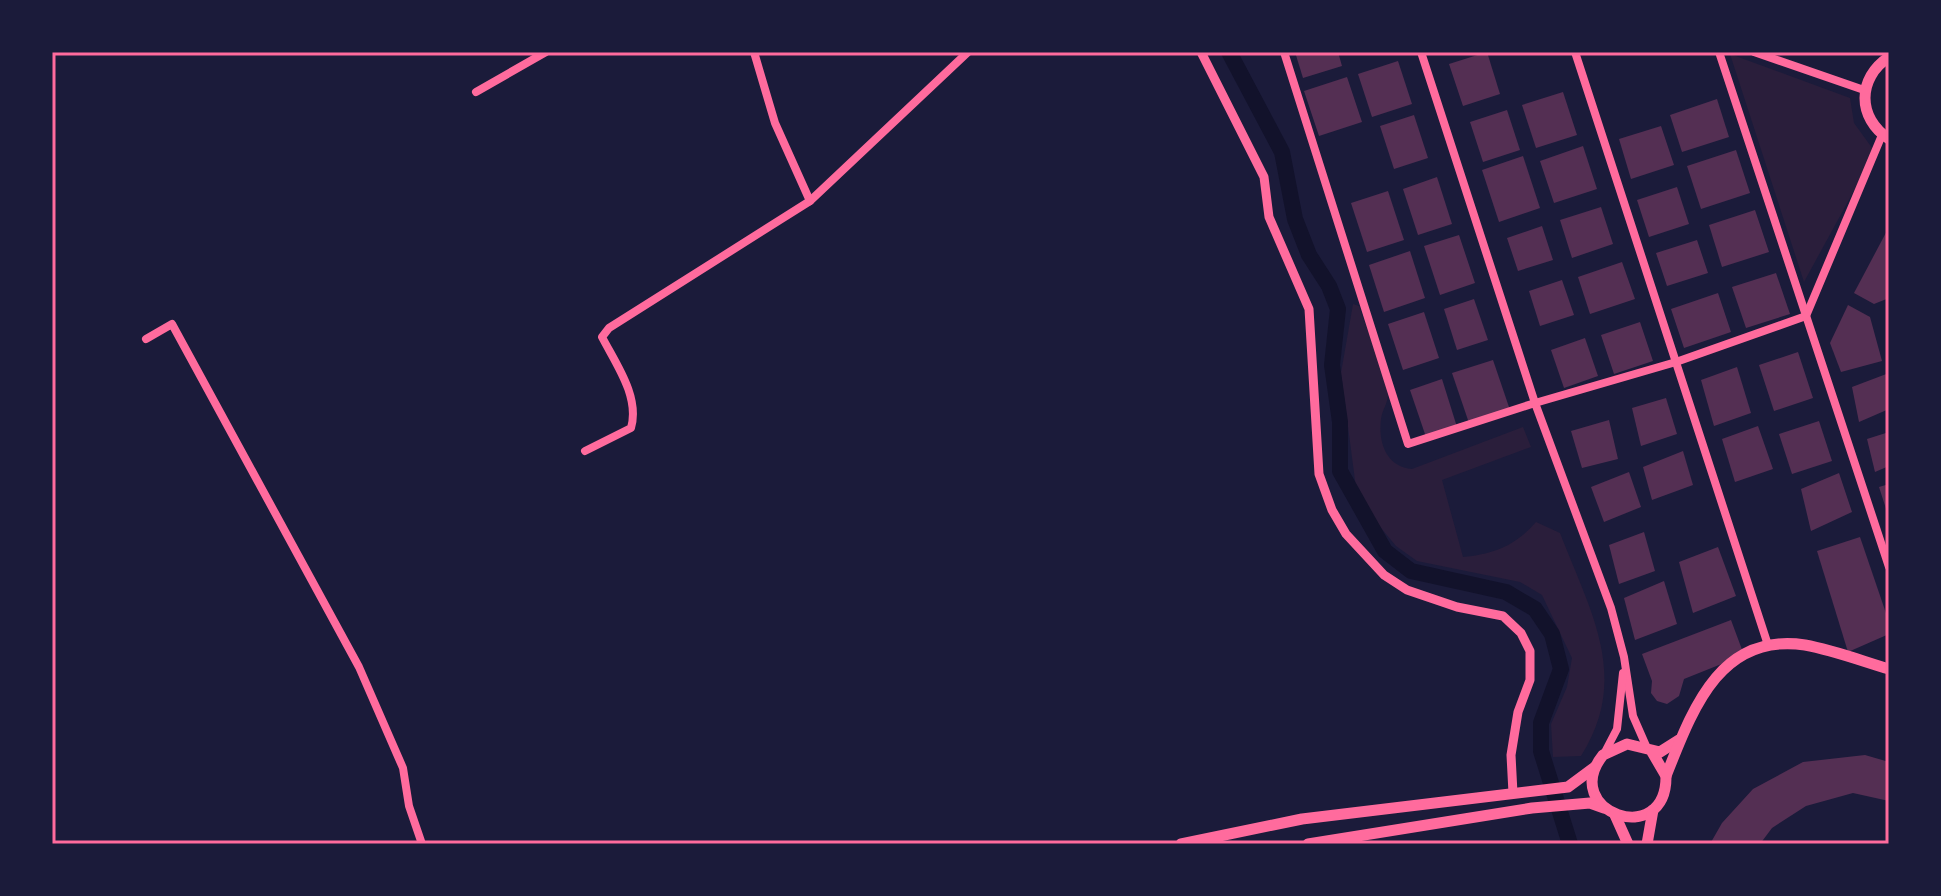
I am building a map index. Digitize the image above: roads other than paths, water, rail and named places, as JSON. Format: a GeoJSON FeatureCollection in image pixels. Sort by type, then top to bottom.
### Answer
{"type":"FeatureCollection","features":[{"type":"Feature","properties":{"kind":"main road"},"geometry":{"type":"LineString","coordinates":[[1874,52],[1878,64]]}},
{"type":"Feature","properties":{"kind":"main road"},"geometry":{"type":"LineString","coordinates":[[1886,137],[1867,115],[1864,90],[1878,64],[1889,57]]}},
{"type":"Feature","properties":{"kind":"main road"},"geometry":{"type":"LineString","coordinates":[[1647,844],[1653,810],[1664,795],[1666,776],[1685,732],[1701,697],[1725,664],[1768,645],[1804,645],[1889,669]]}},
{"type":"Feature","properties":{"kind":"main road"},"geometry":{"type":"LineString","coordinates":[[1181,844],[1302,819],[1568,787],[1595,767],[1603,755],[1620,745],[1666,750],[1685,732]]}},
{"type":"Feature","properties":{"kind":"main road"},"geometry":{"type":"LineString","coordinates":[[1650,750],[1666,776]]}},
{"type":"Feature","properties":{"kind":"main road"},"geometry":{"type":"LineString","coordinates":[[1595,767],[1593,789],[1604,808]]}},
{"type":"Feature","properties":{"kind":"main road"},"geometry":{"type":"LineString","coordinates":[[1308,844],[1570,804],[1590,803],[1615,815],[1637,817],[1653,810]]}},
{"type":"Feature","properties":{"kind":"main road"},"geometry":{"type":"LineString","coordinates":[[1615,815],[1628,844]]}},
{"type":"Feature","properties":{"kind":"street"},"geometry":{"type":"LineString","coordinates":[[476,92],[546,52]]}},
{"type":"Feature","properties":{"kind":"street"},"geometry":{"type":"LineString","coordinates":[[754,52],[775,123],[810,201]]}},
{"type":"Feature","properties":{"kind":"street"},"geometry":{"type":"LineString","coordinates":[[585,451],[631,428],[636,413],[625,381],[602,337],[609,328],[810,201],[968,52]]}},
{"type":"Feature","properties":{"kind":"street"},"geometry":{"type":"LineString","coordinates":[[1201,52],[1264,177],[1269,217],[1309,309],[1319,474],[1332,510],[1346,534],[1384,575],[1407,590],[1457,607],[1503,616],[1521,633],[1530,651],[1530,680],[1518,712],[1511,755],[1513,793]]}},
{"type":"Feature","properties":{"kind":"street"},"geometry":{"type":"LineString","coordinates":[[1284,52],[1408,444],[1676,362],[1806,316],[1886,137]]}},
{"type":"Feature","properties":{"kind":"street"},"geometry":{"type":"LineString","coordinates":[[1421,52],[1535,403],[1611,608],[1624,657],[1633,716],[1650,750]]}},
{"type":"Feature","properties":{"kind":"street"},"geometry":{"type":"LineString","coordinates":[[1575,52],[1768,645]]}},
{"type":"Feature","properties":{"kind":"street"},"geometry":{"type":"LineString","coordinates":[[1719,52],[1889,567]]}},
{"type":"Feature","properties":{"kind":"street"},"geometry":{"type":"LineString","coordinates":[[1754,52],[1864,90]]}},
{"type":"Feature","properties":{"kind":"street"},"geometry":{"type":"LineString","coordinates":[[146,339],[172,324],[225,420],[377,706],[403,768],[409,806],[422,844]]}},
{"type":"Feature","properties":{"kind":"street"},"geometry":{"type":"LineString","coordinates":[[1603,755],[1617,729],[1624,657]]}},
{"type":"Feature","properties":{"kind":"waterway"},"geometry":{"type":"LineString","coordinates":[[1229,52],[1282,152],[1295,219],[1309,255],[1329,286],[1338,309],[1332,365],[1340,422],[1340,471],[1385,551],[1411,571],[1506,592],[1535,609],[1552,634],[1561,669],[1541,723],[1541,751],[1570,844]]}}]}
